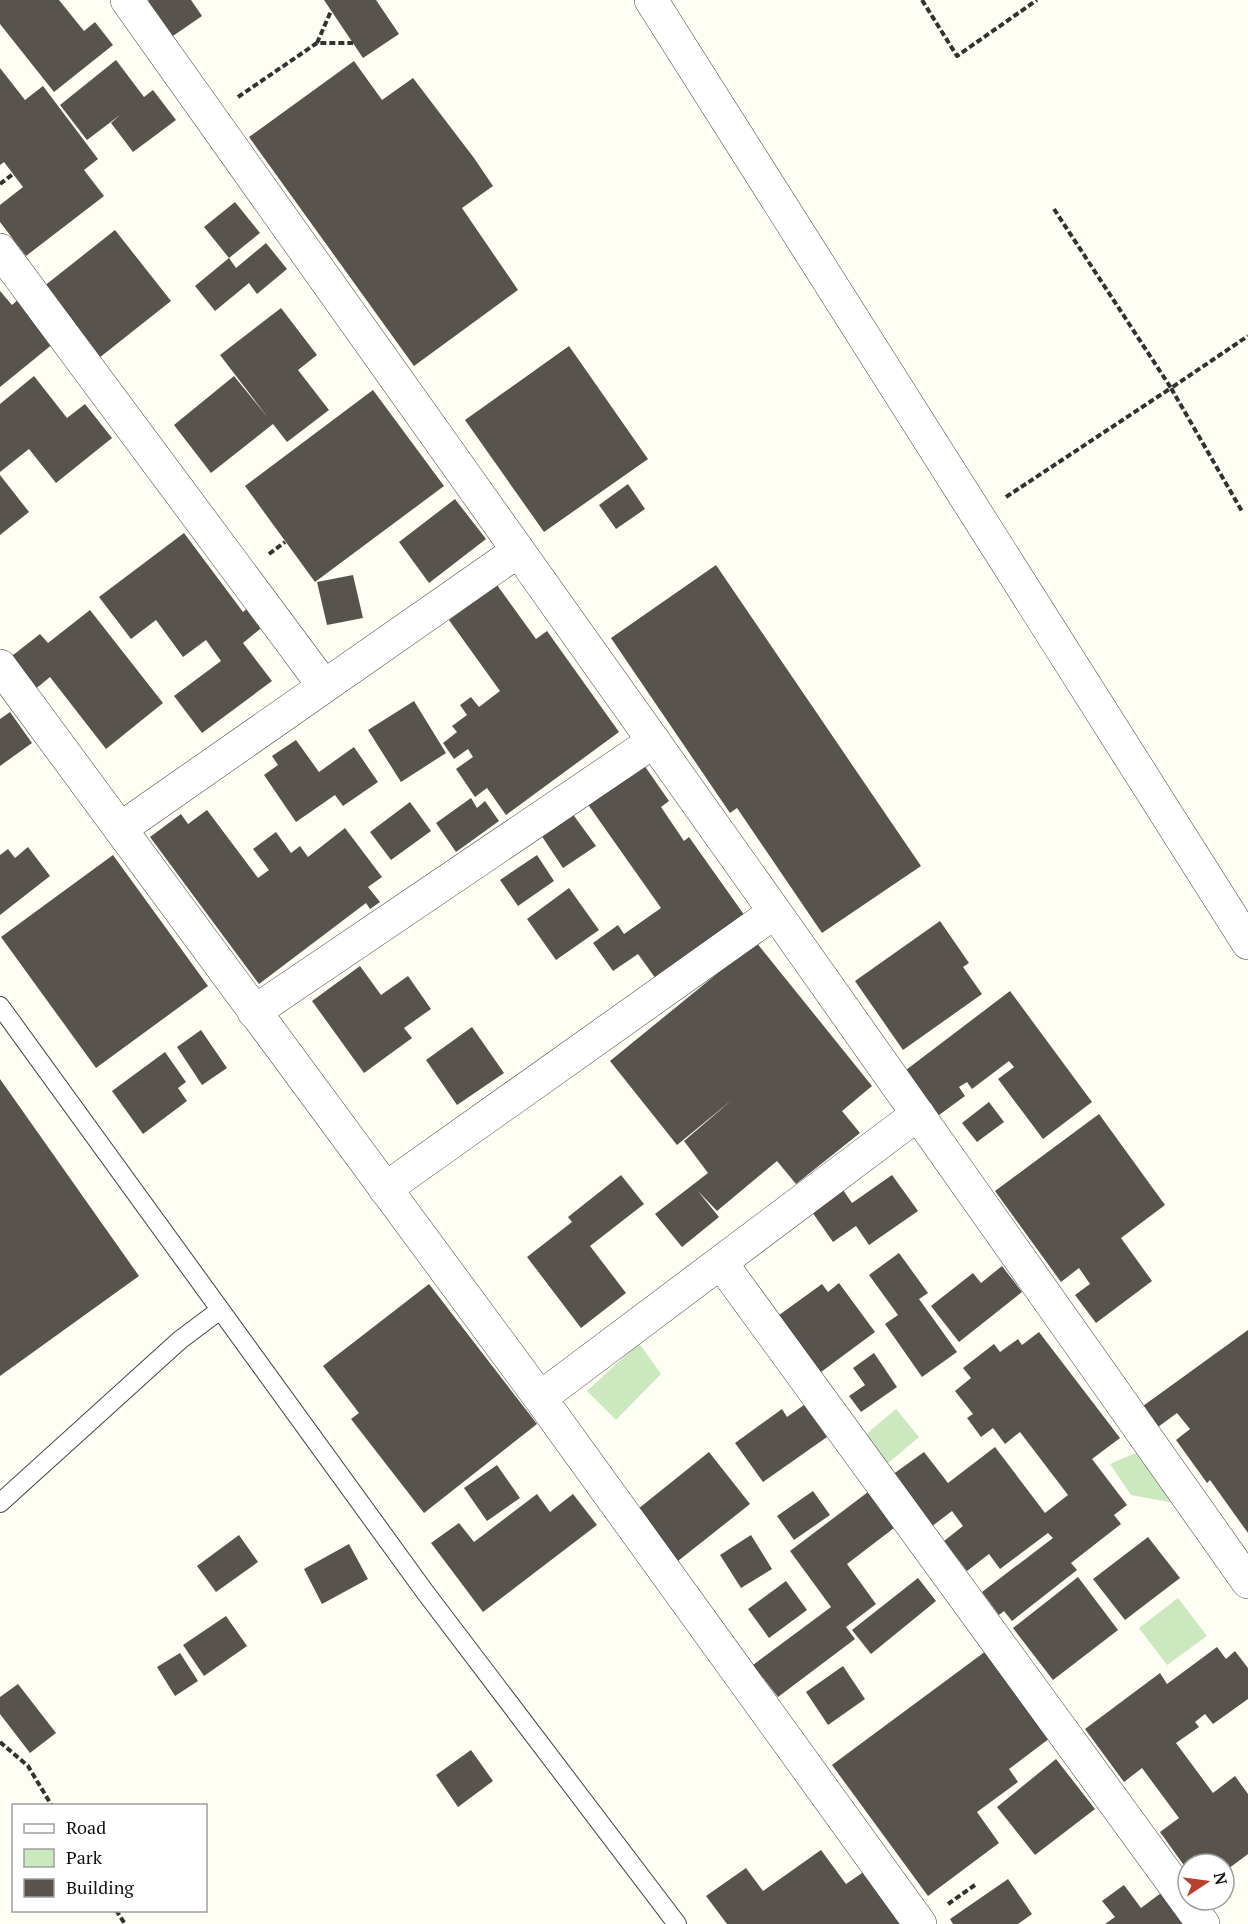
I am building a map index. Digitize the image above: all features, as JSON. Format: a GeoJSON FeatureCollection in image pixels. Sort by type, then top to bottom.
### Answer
{"type":"FeatureCollection","features":[{"type":"Feature","properties":{"kind":"street"},"geometry":{"type":"LineString","coordinates":[[127,0],[1248,1582]]}},
{"type":"Feature","properties":{"kind":"street"},"geometry":{"type":"LineString","coordinates":[[651,0],[1248,943]]}},
{"type":"Feature","properties":{"kind":"street"},"geometry":{"type":"LineString","coordinates":[[0,250],[324,686]]}},
{"type":"Feature","properties":{"kind":"street"},"geometry":{"type":"LineString","coordinates":[[120,829],[518,550]]}},
{"type":"Feature","properties":{"kind":"street"},"geometry":{"type":"LineString","coordinates":[[0,666],[540,1398],[920,1924]]}},
{"type":"Feature","properties":{"kind":"street"},"geometry":{"type":"LineString","coordinates":[[254,1012],[654,741]]}},
{"type":"Feature","properties":{"kind":"street"},"geometry":{"type":"LineString","coordinates":[[385,1189],[775,912]]}},
{"type":"Feature","properties":{"kind":"street"},"geometry":{"type":"LineString","coordinates":[[540,1398],[918,1114]]}},
{"type":"Feature","properties":{"kind":"street"},"geometry":{"type":"LineString","coordinates":[[721,1263],[1203,1924]]}},
{"type":"Feature","properties":{"kind":"lane"},"geometry":{"type":"LineString","coordinates":[[0,1006],[425,1592],[677,1924]]}},
{"type":"Feature","properties":{"kind":"lane"},"geometry":{"type":"LineString","coordinates":[[0,1503],[180,1340],[220,1310]]}},
{"type":"Feature","properties":{"kind":"path"},"geometry":{"type":"LineString","coordinates":[[922,0],[957,56],[1037,0]]}},
{"type":"Feature","properties":{"kind":"path"},"geometry":{"type":"LineString","coordinates":[[210,116],[317,43],[331,11]]}},
{"type":"Feature","properties":{"kind":"path"},"geometry":{"type":"LineString","coordinates":[[317,43],[353,43]]}},
{"type":"Feature","properties":{"kind":"path"},"geometry":{"type":"LineString","coordinates":[[0,184],[14,174]]}},
{"type":"Feature","properties":{"kind":"path"},"geometry":{"type":"LineString","coordinates":[[1054,209],[1171,388],[1242,513]]}},
{"type":"Feature","properties":{"kind":"path"},"geometry":{"type":"LineString","coordinates":[[978,516],[1248,336]]}},
{"type":"Feature","properties":{"kind":"path"},"geometry":{"type":"LineString","coordinates":[[0,1742],[28,1766],[51,1804]]}},
{"type":"Feature","properties":{"kind":"green space"},"geometry":{"type":"Polygon","coordinates":[[[639,1343],[661,1374],[616,1420],[587,1391],[639,1343]]]}},
{"type":"Feature","properties":{"kind":"green space"},"geometry":{"type":"Polygon","coordinates":[[[896,1409],[919,1437],[887,1464],[864,1436],[896,1409]]]}},
{"type":"Feature","properties":{"kind":"green space"},"geometry":{"type":"Polygon","coordinates":[[[1138,1452],[1174,1503],[1131,1495],[1110,1464],[1138,1452]]]}},
{"type":"Feature","properties":{"kind":"green space"},"geometry":{"type":"Polygon","coordinates":[[[1178,1598],[1207,1636],[1167,1665],[1139,1628],[1178,1598]]]}},
{"type":"Feature","properties":{"kind":"building"},"geometry":{"type":"Polygon","coordinates":[[[0,0],[59,0],[84,31],[95,22],[113,45],[54,92],[0,24],[0,0]]]}},
{"type":"Feature","properties":{"kind":"building"},"geometry":{"type":"Polygon","coordinates":[[[149,0],[191,0],[202,16],[170,38],[145,3],[149,0]]]}},
{"type":"Feature","properties":{"kind":"building"},"geometry":{"type":"Polygon","coordinates":[[[324,0],[376,0],[399,34],[363,58],[324,0]]]}},
{"type":"Feature","properties":{"kind":"building"},"geometry":{"type":"Polygon","coordinates":[[[116,60],[144,97],[153,90],[176,120],[133,152],[111,123],[120,115],[87,140],[60,105],[116,60]]]}},
{"type":"Feature","properties":{"kind":"building"},"geometry":{"type":"Polygon","coordinates":[[[354,61],[382,100],[413,78],[474,158],[493,186],[462,208],[518,290],[414,366],[249,137],[354,61]]]}},
{"type":"Feature","properties":{"kind":"building"},"geometry":{"type":"Polygon","coordinates":[[[0,68],[25,100],[43,86],[98,159],[84,170],[104,196],[26,256],[0,222],[0,205],[23,187],[4,162],[0,165],[0,68]]]}},
{"type":"Feature","properties":{"kind":"building"},"geometry":{"type":"Polygon","coordinates":[[[235,202],[260,233],[229,258],[204,227],[235,202]]]}},
{"type":"Feature","properties":{"kind":"building"},"geometry":{"type":"Polygon","coordinates":[[[115,230],[171,301],[99,358],[43,287],[115,230]]]}},
{"type":"Feature","properties":{"kind":"building"},"geometry":{"type":"Polygon","coordinates":[[[266,243],[287,269],[257,294],[249,283],[215,311],[195,286],[229,258],[236,268],[266,243]]]}},
{"type":"Feature","properties":{"kind":"building"},"geometry":{"type":"Polygon","coordinates":[[[0,291],[12,305],[19,299],[54,343],[0,387],[0,291]]]}},
{"type":"Feature","properties":{"kind":"building"},"geometry":{"type":"Polygon","coordinates":[[[281,308],[317,355],[298,370],[329,410],[287,442],[273,424],[211,473],[174,425],[234,376],[269,419],[220,355],[281,308]]]}},
{"type":"Feature","properties":{"kind":"building"},"geometry":{"type":"Polygon","coordinates":[[[569,346],[648,459],[544,532],[465,420],[569,346]]]}},
{"type":"Feature","properties":{"kind":"building"},"geometry":{"type":"Polygon","coordinates":[[[34,376],[67,418],[85,404],[112,438],[56,483],[29,449],[0,472],[0,404],[34,376]]]}},
{"type":"Feature","properties":{"kind":"building"},"geometry":{"type":"Polygon","coordinates":[[[373,390],[444,486],[315,582],[245,486],[373,390]]]}},
{"type":"Feature","properties":{"kind":"building"},"geometry":{"type":"Polygon","coordinates":[[[0,475],[29,512],[0,535],[0,475]]]}},
{"type":"Feature","properties":{"kind":"building"},"geometry":{"type":"Polygon","coordinates":[[[628,484],[645,509],[616,529],[599,505],[628,484]]]}},
{"type":"Feature","properties":{"kind":"building"},"geometry":{"type":"Polygon","coordinates":[[[455,499],[486,539],[429,583],[399,542],[455,499]]]}},
{"type":"Feature","properties":{"kind":"building"},"geometry":{"type":"Polygon","coordinates":[[[184,533],[243,612],[250,606],[265,625],[243,643],[272,681],[202,733],[174,696],[221,661],[206,640],[183,657],[156,620],[131,639],[99,597],[184,533]]]}},
{"type":"Feature","properties":{"kind":"building"},"geometry":{"type":"Polygon","coordinates":[[[716,565],[921,866],[822,933],[737,808],[730,813],[611,638],[716,565]]]}},
{"type":"Feature","properties":{"kind":"building"},"geometry":{"type":"Polygon","coordinates":[[[353,575],[363,618],[327,625],[317,582],[353,575]]]}},
{"type":"Feature","properties":{"kind":"building"},"geometry":{"type":"Polygon","coordinates":[[[497,585],[536,639],[547,631],[619,732],[506,815],[487,788],[475,797],[456,769],[473,757],[468,749],[454,759],[443,743],[457,732],[452,726],[467,715],[460,705],[471,697],[479,707],[500,691],[449,620],[497,585]]]}},
{"type":"Feature","properties":{"kind":"building"},"geometry":{"type":"Polygon","coordinates":[[[90,610],[163,703],[106,749],[50,677],[33,691],[8,659],[40,634],[48,643],[90,610]]]}},
{"type":"Feature","properties":{"kind":"building"},"geometry":{"type":"Polygon","coordinates":[[[414,701],[446,753],[401,782],[368,730],[414,701]]]}},
{"type":"Feature","properties":{"kind":"building"},"geometry":{"type":"Polygon","coordinates":[[[10,712],[32,743],[0,766],[0,719],[10,712]]]}},
{"type":"Feature","properties":{"kind":"building"},"geometry":{"type":"Polygon","coordinates":[[[296,740],[319,772],[354,747],[378,782],[343,806],[335,795],[296,822],[264,775],[278,765],[272,756],[296,740]]]}},
{"type":"Feature","properties":{"kind":"building"},"geometry":{"type":"Polygon","coordinates":[[[644,765],[669,801],[661,807],[684,841],[689,837],[745,916],[656,979],[638,954],[613,971],[593,943],[618,925],[624,934],[661,908],[582,796],[644,765]]]}},
{"type":"Feature","properties":{"kind":"building"},"geometry":{"type":"Polygon","coordinates":[[[471,798],[477,808],[485,801],[499,821],[456,852],[436,823],[471,798]]]}},
{"type":"Feature","properties":{"kind":"building"},"geometry":{"type":"Polygon","coordinates":[[[410,802],[431,831],[391,860],[370,832],[410,802]]]}},
{"type":"Feature","properties":{"kind":"building"},"geometry":{"type":"Polygon","coordinates":[[[207,810],[258,878],[269,870],[253,849],[276,832],[291,853],[300,846],[308,857],[345,828],[382,877],[368,887],[380,902],[370,909],[366,903],[259,984],[150,837],[181,814],[188,824],[207,810]]]}},
{"type":"Feature","properties":{"kind":"building"},"geometry":{"type":"Polygon","coordinates":[[[572,813],[596,846],[563,868],[541,835],[572,813]]]}},
{"type":"Feature","properties":{"kind":"building"},"geometry":{"type":"Polygon","coordinates":[[[28,847],[50,876],[0,915],[0,855],[8,849],[15,858],[28,847]]]}},
{"type":"Feature","properties":{"kind":"building"},"geometry":{"type":"Polygon","coordinates":[[[113,855],[208,986],[96,1068],[1,937],[113,855]]]}},
{"type":"Feature","properties":{"kind":"building"},"geometry":{"type":"Polygon","coordinates":[[[537,855],[554,881],[518,906],[500,880],[537,855]]]}},
{"type":"Feature","properties":{"kind":"building"},"geometry":{"type":"Polygon","coordinates":[[[569,888],[599,930],[556,960],[527,919],[569,888]]]}},
{"type":"Feature","properties":{"kind":"building"},"geometry":{"type":"Polygon","coordinates":[[[940,921],[969,963],[963,967],[982,994],[903,1050],[855,981],[940,921]]]}},
{"type":"Feature","properties":{"kind":"building"},"geometry":{"type":"Polygon","coordinates":[[[756,942],[872,1086],[842,1111],[860,1133],[796,1184],[777,1161],[717,1211],[697,1190],[719,1217],[682,1247],[655,1214],[708,1173],[684,1141],[733,1099],[677,1145],[610,1061],[756,942]]]}},
{"type":"Feature","properties":{"kind":"building"},"geometry":{"type":"Polygon","coordinates":[[[360,966],[381,995],[408,976],[431,1009],[404,1028],[412,1038],[364,1073],[312,1001],[360,966]]]}},
{"type":"Feature","properties":{"kind":"building"},"geometry":{"type":"Polygon","coordinates":[[[1010,991],[1092,1102],[1043,1139],[998,1079],[1014,1067],[1009,1061],[972,1089],[967,1082],[959,1087],[965,1096],[939,1115],[906,1070],[1010,991]]]}},
{"type":"Feature","properties":{"kind":"building"},"geometry":{"type":"Polygon","coordinates":[[[472,1027],[504,1073],[457,1105],[426,1060],[472,1027]]]}},
{"type":"Feature","properties":{"kind":"building"},"geometry":{"type":"Polygon","coordinates":[[[201,1030],[227,1068],[202,1085],[177,1047],[201,1030]]]}},
{"type":"Feature","properties":{"kind":"building"},"geometry":{"type":"Polygon","coordinates":[[[165,1052],[186,1082],[178,1088],[187,1101],[143,1134],[112,1091],[165,1052]]]}},
{"type":"Feature","properties":{"kind":"building"},"geometry":{"type":"Polygon","coordinates":[[[0,1079],[139,1276],[0,1376],[0,1079]]]}},
{"type":"Feature","properties":{"kind":"building"},"geometry":{"type":"Polygon","coordinates":[[[989,1102],[1004,1122],[977,1142],[962,1123],[989,1102]]]}},
{"type":"Feature","properties":{"kind":"building"},"geometry":{"type":"Polygon","coordinates":[[[1099,1114],[1165,1205],[1121,1238],[1152,1281],[1096,1323],[1075,1295],[1090,1284],[1079,1268],[1061,1282],[995,1191],[1099,1114]]]}},
{"type":"Feature","properties":{"kind":"building"},"geometry":{"type":"Polygon","coordinates":[[[621,1175],[644,1204],[590,1246],[626,1293],[581,1328],[527,1257],[572,1222],[568,1217],[621,1175]]]}},
{"type":"Feature","properties":{"kind":"building"},"geometry":{"type":"Polygon","coordinates":[[[892,1175],[918,1211],[869,1245],[856,1226],[833,1242],[810,1209],[841,1187],[852,1203],[892,1175]]]}},
{"type":"Feature","properties":{"kind":"building"},"geometry":{"type":"Polygon","coordinates":[[[899,1253],[928,1293],[919,1299],[957,1352],[922,1377],[885,1324],[898,1315],[869,1275],[899,1253]]]}},
{"type":"Feature","properties":{"kind":"building"},"geometry":{"type":"Polygon","coordinates":[[[1002,1266],[1022,1292],[959,1342],[931,1306],[973,1273],[981,1283],[1002,1266]]]}},
{"type":"Feature","properties":{"kind":"building"},"geometry":{"type":"Polygon","coordinates":[[[839,1283],[875,1332],[817,1375],[775,1318],[822,1284],[828,1292],[839,1283]]]}},
{"type":"Feature","properties":{"kind":"building"},"geometry":{"type":"Polygon","coordinates":[[[429,1284],[537,1424],[424,1513],[351,1419],[359,1413],[323,1366],[429,1284]]]}},
{"type":"Feature","properties":{"kind":"building"},"geometry":{"type":"Polygon","coordinates":[[[1248,1330],[1248,1533],[1210,1480],[1207,1483],[1176,1440],[1190,1429],[1177,1413],[1158,1427],[1143,1406],[1248,1330]]]}},
{"type":"Feature","properties":{"kind":"building"},"geometry":{"type":"Polygon","coordinates":[[[1039,1332],[1120,1438],[1092,1459],[1127,1505],[1114,1515],[1121,1524],[1071,1563],[1077,1570],[1012,1621],[1004,1611],[999,1615],[982,1592],[1053,1538],[1048,1533],[1000,1569],[989,1554],[967,1571],[944,1541],[963,1526],[952,1511],[931,1527],[892,1475],[924,1452],[948,1483],[995,1447],[1045,1513],[1068,1495],[1020,1432],[1005,1444],[993,1428],[981,1437],[967,1418],[973,1414],[955,1391],[971,1378],[963,1368],[994,1344],[1000,1352],[1018,1339],[1022,1345],[1039,1332]]]}},
{"type":"Feature","properties":{"kind":"building"},"geometry":{"type":"Polygon","coordinates":[[[874,1353],[897,1387],[861,1412],[849,1396],[865,1385],[853,1368],[874,1353]]]}},
{"type":"Feature","properties":{"kind":"building"},"geometry":{"type":"Polygon","coordinates":[[[804,1405],[827,1437],[763,1482],[735,1443],[782,1409],[787,1417],[804,1405]]]}},
{"type":"Feature","properties":{"kind":"building"},"geometry":{"type":"Polygon","coordinates":[[[709,1452],[750,1504],[678,1561],[638,1509],[709,1452]]]}},
{"type":"Feature","properties":{"kind":"building"},"geometry":{"type":"Polygon","coordinates":[[[497,1465],[520,1498],[487,1521],[464,1488],[497,1465]]]}},
{"type":"Feature","properties":{"kind":"building"},"geometry":{"type":"Polygon","coordinates":[[[813,1491],[830,1515],[794,1540],[777,1516],[813,1491]]]}},
{"type":"Feature","properties":{"kind":"building"},"geometry":{"type":"Polygon","coordinates":[[[868,1492],[894,1528],[847,1564],[876,1604],[846,1627],[855,1639],[778,1697],[753,1665],[831,1607],[790,1551],[868,1492]]]}},
{"type":"Feature","properties":{"kind":"building"},"geometry":{"type":"Polygon","coordinates":[[[537,1494],[550,1512],[573,1494],[597,1525],[483,1612],[431,1543],[459,1523],[474,1542],[537,1494]]]}},
{"type":"Feature","properties":{"kind":"building"},"geometry":{"type":"Polygon","coordinates":[[[239,1535],[258,1562],[216,1592],[197,1566],[239,1535]]]}},
{"type":"Feature","properties":{"kind":"building"},"geometry":{"type":"Polygon","coordinates":[[[751,1535],[772,1569],[741,1588],[720,1555],[751,1535]]]}},
{"type":"Feature","properties":{"kind":"building"},"geometry":{"type":"Polygon","coordinates":[[[1148,1537],[1180,1578],[1125,1620],[1093,1579],[1148,1537]]]}},
{"type":"Feature","properties":{"kind":"building"},"geometry":{"type":"Polygon","coordinates":[[[349,1544],[368,1579],[322,1604],[304,1569],[349,1544]]]}},
{"type":"Feature","properties":{"kind":"building"},"geometry":{"type":"Polygon","coordinates":[[[1078,1577],[1118,1630],[1053,1680],[1013,1628],[1078,1577]]]}},
{"type":"Feature","properties":{"kind":"building"},"geometry":{"type":"Polygon","coordinates":[[[918,1578],[936,1601],[871,1654],[852,1630],[918,1578]]]}},
{"type":"Feature","properties":{"kind":"building"},"geometry":{"type":"Polygon","coordinates":[[[786,1581],[807,1610],[769,1638],[748,1609],[786,1581]]]}},
{"type":"Feature","properties":{"kind":"building"},"geometry":{"type":"Polygon","coordinates":[[[226,1616],[247,1646],[204,1676],[183,1645],[226,1616]]]}},
{"type":"Feature","properties":{"kind":"building"},"geometry":{"type":"Polygon","coordinates":[[[1217,1647],[1226,1659],[1235,1651],[1248,1668],[1248,1699],[1213,1724],[1205,1714],[1195,1722],[1199,1727],[1176,1743],[1213,1793],[1235,1776],[1248,1794],[1248,1854],[1236,1863],[1236,1852],[1176,1852],[1176,1854],[1160,1832],[1179,1818],[1142,1768],[1124,1782],[1085,1729],[1160,1673],[1167,1684],[1217,1647]]]}},
{"type":"Feature","properties":{"kind":"building"},"geometry":{"type":"Polygon","coordinates":[[[986,1651],[1050,1738],[1009,1769],[1018,1782],[977,1812],[999,1843],[928,1896],[832,1765],[986,1651]]]}},
{"type":"Feature","properties":{"kind":"building"},"geometry":{"type":"Polygon","coordinates":[[[180,1653],[198,1681],[175,1696],[157,1667],[180,1653]]]}},
{"type":"Feature","properties":{"kind":"building"},"geometry":{"type":"Polygon","coordinates":[[[843,1666],[865,1699],[828,1725],[806,1692],[843,1666]]]}},
{"type":"Feature","properties":{"kind":"building"},"geometry":{"type":"Polygon","coordinates":[[[18,1684],[56,1733],[30,1753],[0,1714],[0,1697],[18,1684]]]}},
{"type":"Feature","properties":{"kind":"building"},"geometry":{"type":"Polygon","coordinates":[[[471,1750],[493,1781],[458,1807],[436,1775],[471,1750]]]}},
{"type":"Feature","properties":{"kind":"building"},"geometry":{"type":"Polygon","coordinates":[[[1056,1759],[1095,1809],[1035,1855],[997,1807],[1056,1759]]]}},
{"type":"Feature","properties":{"kind":"building"},"geometry":{"type":"Polygon","coordinates":[[[821,1850],[846,1884],[865,1871],[905,1924],[727,1924],[706,1896],[746,1868],[763,1891],[821,1850]]]}},
{"type":"Feature","properties":{"kind":"building"},"geometry":{"type":"Polygon","coordinates":[[[1008,1879],[1032,1914],[1018,1924],[953,1924],[950,1919],[1008,1879]]]}},
{"type":"Feature","properties":{"kind":"building"},"geometry":{"type":"Polygon","coordinates":[[[1124,1885],[1141,1908],[1165,1890],[1176,1902],[1176,1912],[1184,1912],[1195,1924],[1105,1924],[1115,1917],[1102,1901],[1124,1885]]]}}]}
